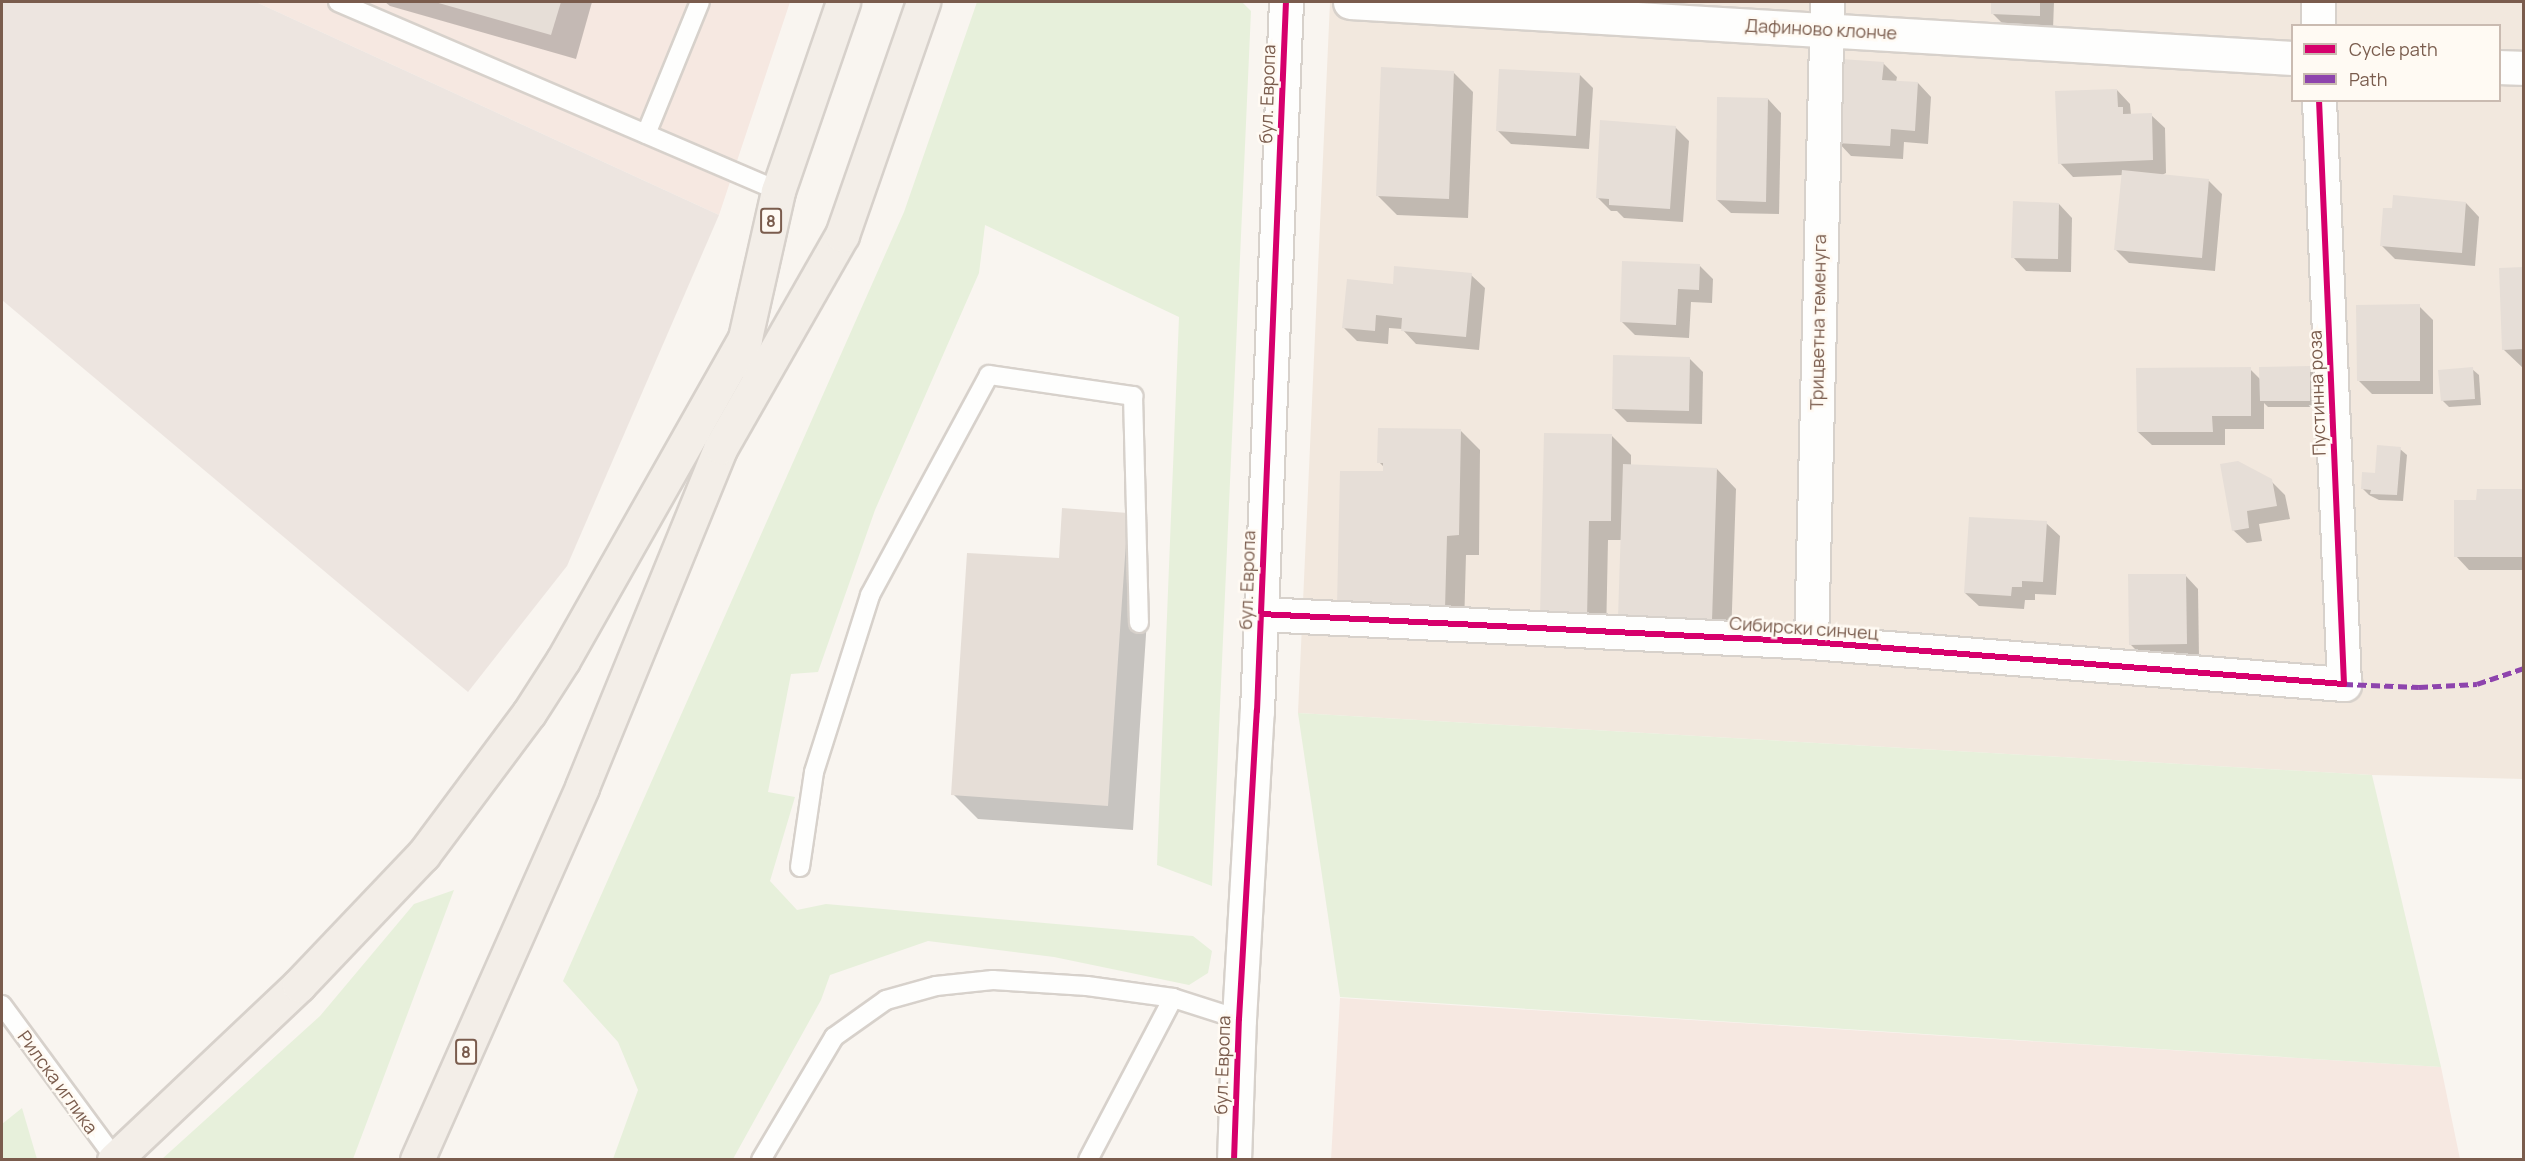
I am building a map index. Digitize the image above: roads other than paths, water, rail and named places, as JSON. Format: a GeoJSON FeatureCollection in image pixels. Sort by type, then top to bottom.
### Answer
{"type":"FeatureCollection","features":[{"type":"Feature","properties":{"kind":"main road","name":"8"},"geometry":{"type":"LineString","coordinates":[[721,447],[778,191],[843,2]]}},
{"type":"Feature","properties":{"kind":"main road","name":"8"},"geometry":{"type":"LineString","coordinates":[[417,1160],[582,787],[721,447],[842,235],[908,51],[923,2]]}},
{"type":"Feature","properties":{"kind":"main road"},"geometry":{"type":"LineString","coordinates":[[908,51],[944,2]]}},
{"type":"Feature","properties":{"kind":"main road"},"geometry":{"type":"LineString","coordinates":[[114,1159],[299,985],[423,855],[529,713],[563,660],[745,338]]}},
{"type":"Feature","properties":{"kind":"street","name":"бул. Европа"},"geometry":{"type":"LineString","coordinates":[[1234,1160],[1239,1019],[1261,614],[1286,2]]}},
{"type":"Feature","properties":{"kind":"street","name":"Дафиново клонче"},"geometry":{"type":"LineString","coordinates":[[1350,2],[1826,15],[2291,58]]}},
{"type":"Feature","properties":{"kind":"street"},"geometry":{"type":"LineString","coordinates":[[2318,2],[2318,24]]}},
{"type":"Feature","properties":{"kind":"street","name":"Трицветна теменуга"},"geometry":{"type":"LineString","coordinates":[[1811,642],[1826,15]]}},
{"type":"Feature","properties":{"kind":"street"},"geometry":{"type":"LineString","coordinates":[[2501,67],[2523,68]]}},
{"type":"Feature","properties":{"kind":"street","name":"Пустинна роза"},"geometry":{"type":"LineString","coordinates":[[2319,102],[2344,684]]}},
{"type":"Feature","properties":{"kind":"street","name":"Сибирски синчец"},"geometry":{"type":"LineString","coordinates":[[1261,614],[1811,642],[2344,684]]}},
{"type":"Feature","properties":{"kind":"lane"},"geometry":{"type":"LineString","coordinates":[[338,2],[778,191]]}},
{"type":"Feature","properties":{"kind":"lane"},"geometry":{"type":"LineString","coordinates":[[646,134],[700,2]]}},
{"type":"Feature","properties":{"kind":"lane"},"geometry":{"type":"LineString","coordinates":[[800,867],[814,772],[870,595],[988,375],[1133,396],[1139,622]]}},
{"type":"Feature","properties":{"kind":"lane"},"geometry":{"type":"LineString","coordinates":[[761,1160],[834,1037],[886,1000],[936,986],[993,980],[1087,986],[1173,998],[1239,1019]]}},
{"type":"Feature","properties":{"kind":"lane"},"geometry":{"type":"LineString","coordinates":[[1088,1160],[1173,998]]}},
{"type":"Feature","properties":{"kind":"lane","name":"Рилска иглика"},"geometry":{"type":"LineString","coordinates":[[2,1005],[114,1159]]}}]}
